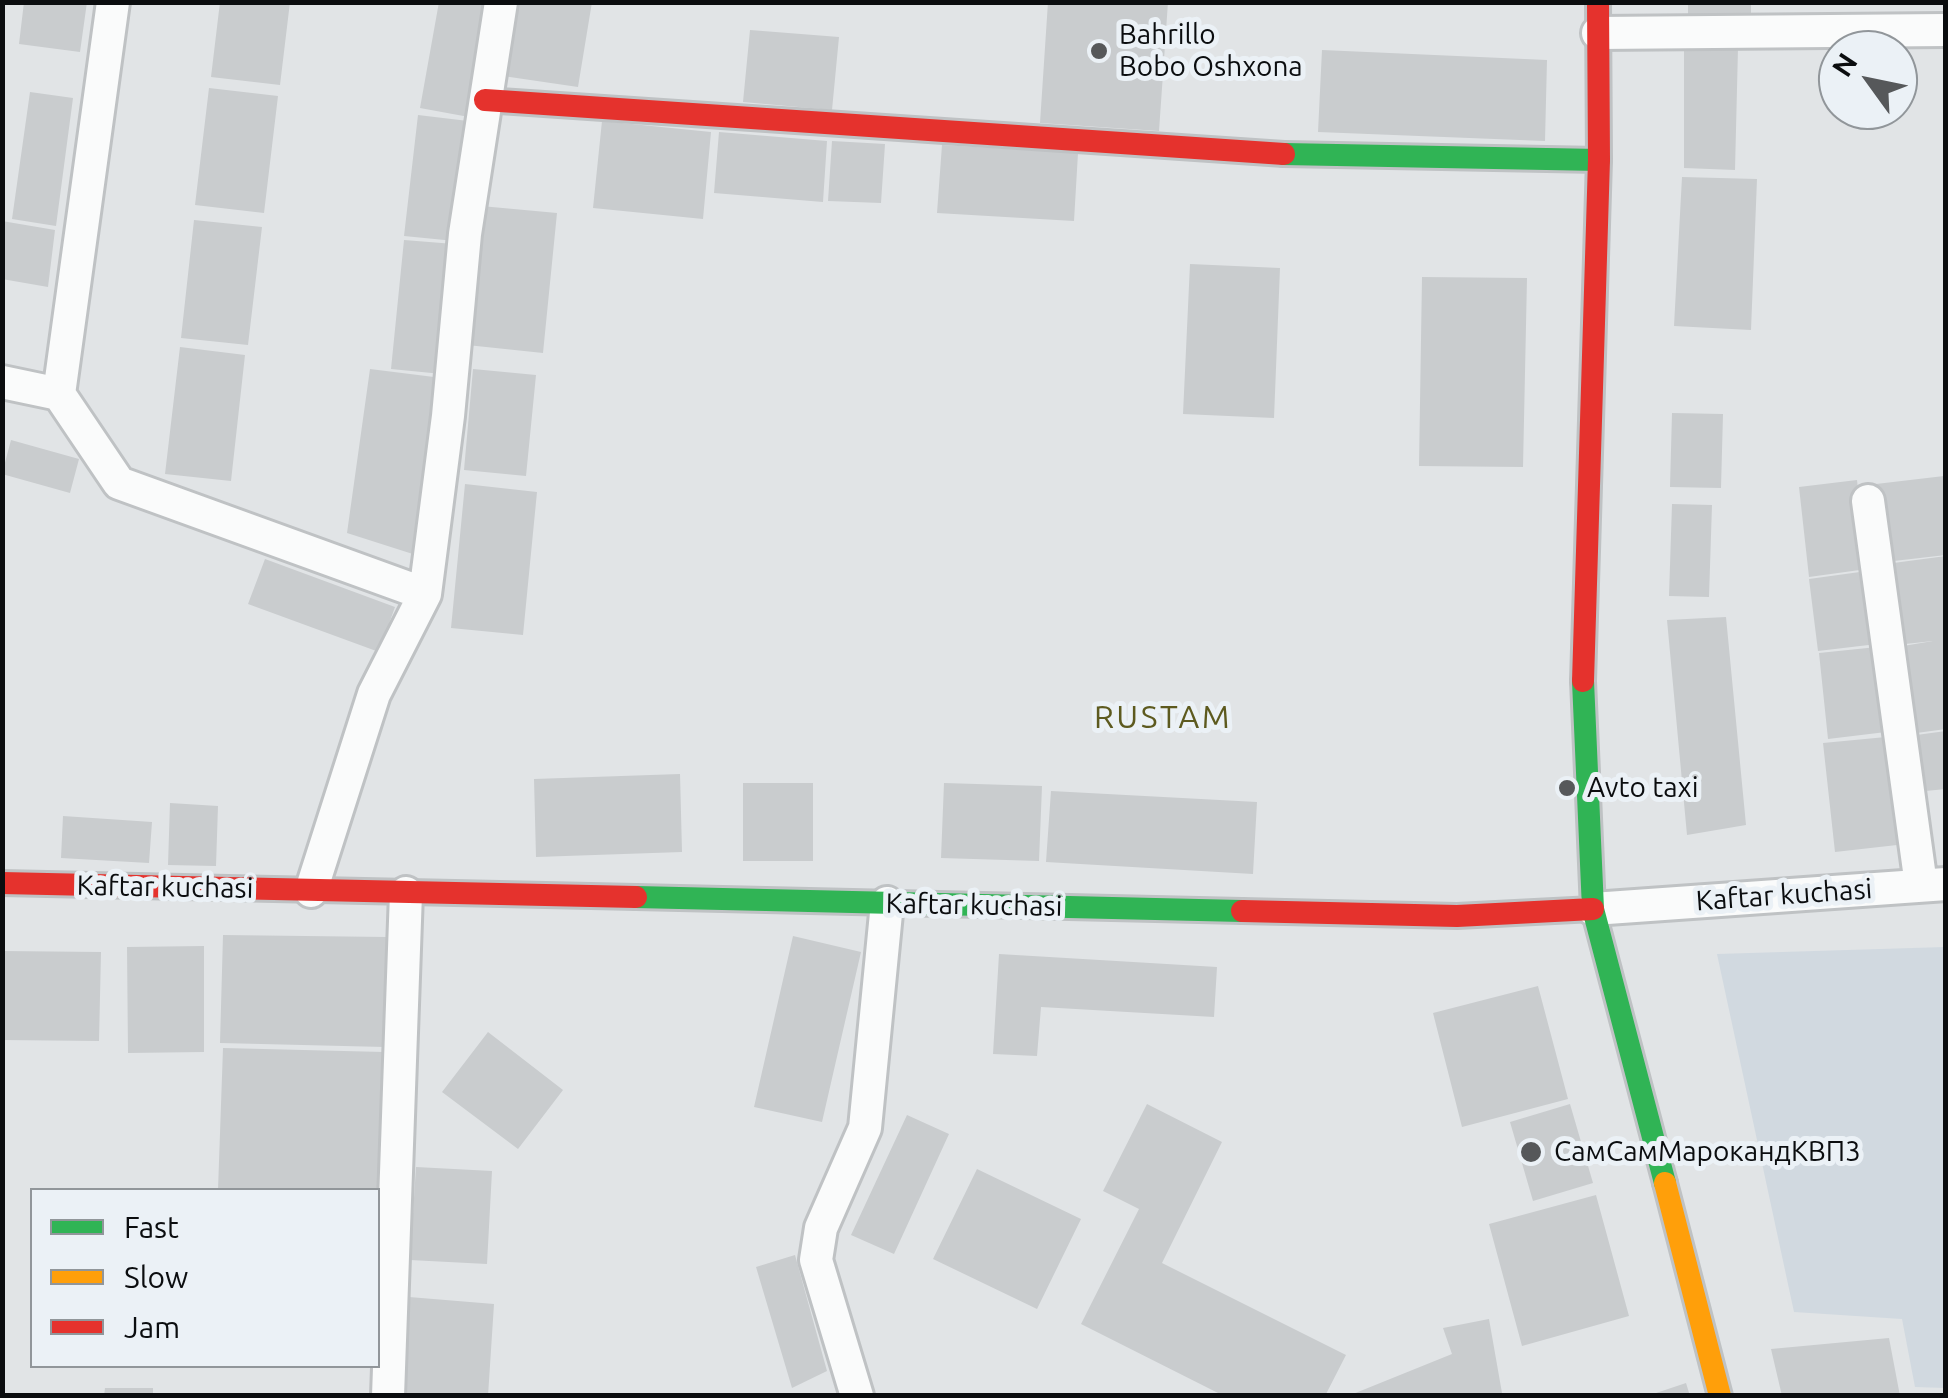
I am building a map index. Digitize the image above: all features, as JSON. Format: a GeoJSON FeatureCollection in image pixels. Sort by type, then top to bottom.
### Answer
{"type":"FeatureCollection","features":[{"type":"Feature","properties":{"kind":"street"},"geometry":{"type":"LineString","coordinates":[[113,2],[58,394],[119,483],[426,594]]}},
{"type":"Feature","properties":{"kind":"street"},"geometry":{"type":"LineString","coordinates":[[311,891],[374,694],[426,594],[465,234],[501,2]]}},
{"type":"Feature","properties":{"kind":"street"},"geometry":{"type":"LineString","coordinates":[[1944,2],[1946,20]]}},
{"type":"Feature","properties":{"kind":"street"},"geometry":{"type":"LineString","coordinates":[[1720,1396],[1593,909],[1582,648],[1599,160],[1598,18],[1946,30]]}},
{"type":"Feature","properties":{"kind":"street"},"geometry":{"type":"LineString","coordinates":[[485,100],[1303,156],[1599,160]]}},
{"type":"Feature","properties":{"kind":"street"},"geometry":{"type":"LineString","coordinates":[[2,382],[58,394]]}},
{"type":"Feature","properties":{"kind":"street"},"geometry":{"type":"LineString","coordinates":[[1868,501],[1933,885]]}},
{"type":"Feature","properties":{"kind":"street","name":"Kaftar kuchasi"},"geometry":{"type":"LineString","coordinates":[[2,883],[1457,916],[1933,885]]}},
{"type":"Feature","properties":{"kind":"street"},"geometry":{"type":"LineString","coordinates":[[388,1396],[406,893]]}},
{"type":"Feature","properties":{"kind":"street"},"geometry":{"type":"LineString","coordinates":[[857,1396],[816,1260],[820,1228],[865,1128],[887,903]]}},
{"type":"Feature","properties":{"kind":"shaded area"},"geometry":{"type":"Polygon","coordinates":[[[1945,947],[1946,1388],[1915,1387],[1902,1319],[1794,1312],[1717,954],[1945,947]]]}},
{"type":"Feature","properties":{"kind":"building"},"geometry":{"type":"Polygon","coordinates":[[[24,2],[87,2],[80,52],[19,44],[24,2]]]}},
{"type":"Feature","properties":{"kind":"building"},"geometry":{"type":"Polygon","coordinates":[[[220,2],[290,2],[280,85],[211,77],[220,2]]]}},
{"type":"Feature","properties":{"kind":"building"},"geometry":{"type":"Polygon","coordinates":[[[439,2],[489,2],[469,117],[420,108],[439,2]]]}},
{"type":"Feature","properties":{"kind":"building"},"geometry":{"type":"Polygon","coordinates":[[[515,2],[592,2],[578,87],[503,76],[515,2]]]}},
{"type":"Feature","properties":{"kind":"building"},"geometry":{"type":"Polygon","coordinates":[[[1048,2],[1168,2],[1159,131],[1040,123],[1048,2]]]}},
{"type":"Feature","properties":{"kind":"building"},"geometry":{"type":"Polygon","coordinates":[[[1688,2],[1751,2],[1751,18],[1688,19],[1688,2]]]}},
{"type":"Feature","properties":{"kind":"building"},"geometry":{"type":"Polygon","coordinates":[[[750,30],[839,37],[832,110],[743,102],[750,30]]]}},
{"type":"Feature","properties":{"kind":"building"},"geometry":{"type":"Polygon","coordinates":[[[1684,48],[1738,48],[1735,170],[1684,168],[1684,48]]]}},
{"type":"Feature","properties":{"kind":"building"},"geometry":{"type":"Polygon","coordinates":[[[1322,50],[1547,60],[1545,141],[1318,132],[1322,50]]]}},
{"type":"Feature","properties":{"kind":"building"},"geometry":{"type":"Polygon","coordinates":[[[209,88],[278,96],[264,213],[195,205],[209,88]]]}},
{"type":"Feature","properties":{"kind":"building"},"geometry":{"type":"Polygon","coordinates":[[[30,92],[73,98],[56,226],[12,219],[30,92]]]}},
{"type":"Feature","properties":{"kind":"building"},"geometry":{"type":"Polygon","coordinates":[[[418,115],[468,121],[455,241],[404,236],[418,115]]]}},
{"type":"Feature","properties":{"kind":"building"},"geometry":{"type":"Polygon","coordinates":[[[602,121],[711,132],[703,219],[593,208],[602,121]]]}},
{"type":"Feature","properties":{"kind":"building"},"geometry":{"type":"Polygon","coordinates":[[[719,132],[827,141],[823,202],[714,193],[719,132]]]}},
{"type":"Feature","properties":{"kind":"building"},"geometry":{"type":"Polygon","coordinates":[[[832,141],[885,144],[881,203],[828,201],[832,141]]]}},
{"type":"Feature","properties":{"kind":"building"},"geometry":{"type":"Polygon","coordinates":[[[942,145],[1078,153],[1074,221],[937,213],[942,145]]]}},
{"type":"Feature","properties":{"kind":"building"},"geometry":{"type":"Polygon","coordinates":[[[1682,177],[1757,179],[1751,330],[1674,326],[1682,177]]]}},
{"type":"Feature","properties":{"kind":"building"},"geometry":{"type":"Polygon","coordinates":[[[481,206],[557,213],[543,353],[467,345],[481,206]]]}},
{"type":"Feature","properties":{"kind":"building"},"geometry":{"type":"Polygon","coordinates":[[[194,220],[262,227],[248,345],[181,338],[194,220]]]}},
{"type":"Feature","properties":{"kind":"building"},"geometry":{"type":"Polygon","coordinates":[[[2,221],[55,230],[48,287],[2,279],[2,221]]]}},
{"type":"Feature","properties":{"kind":"building"},"geometry":{"type":"Polygon","coordinates":[[[404,240],[454,244],[442,374],[391,369],[404,240]]]}},
{"type":"Feature","properties":{"kind":"building"},"geometry":{"type":"Polygon","coordinates":[[[1190,264],[1280,268],[1274,418],[1183,414],[1190,264]]]}},
{"type":"Feature","properties":{"kind":"building"},"geometry":{"type":"Polygon","coordinates":[[[1422,277],[1527,278],[1523,467],[1419,466],[1422,277]]]}},
{"type":"Feature","properties":{"kind":"building"},"geometry":{"type":"Polygon","coordinates":[[[180,347],[245,355],[231,481],[165,474],[180,347]]]}},
{"type":"Feature","properties":{"kind":"building"},"geometry":{"type":"Polygon","coordinates":[[[370,369],[442,378],[419,556],[347,533],[370,369]]]}},
{"type":"Feature","properties":{"kind":"building"},"geometry":{"type":"Polygon","coordinates":[[[473,369],[536,375],[526,476],[464,470],[473,369]]]}},
{"type":"Feature","properties":{"kind":"building"},"geometry":{"type":"Polygon","coordinates":[[[1672,413],[1723,414],[1721,488],[1670,487],[1672,413]]]}},
{"type":"Feature","properties":{"kind":"building"},"geometry":{"type":"Polygon","coordinates":[[[11,440],[79,459],[70,493],[2,474],[11,440]]]}},
{"type":"Feature","properties":{"kind":"building"},"geometry":{"type":"Polygon","coordinates":[[[1944,476],[1946,555],[1885,562],[1876,484],[1944,476]]]}},
{"type":"Feature","properties":{"kind":"building"},"geometry":{"type":"Polygon","coordinates":[[[1857,480],[1867,569],[1809,577],[1799,487],[1857,480]]]}},
{"type":"Feature","properties":{"kind":"building"},"geometry":{"type":"Polygon","coordinates":[[[465,484],[537,492],[523,635],[451,628],[465,484]]]}},
{"type":"Feature","properties":{"kind":"building"},"geometry":{"type":"Polygon","coordinates":[[[1672,504],[1712,505],[1709,597],[1669,596],[1672,504]]]}},
{"type":"Feature","properties":{"kind":"building"},"geometry":{"type":"Polygon","coordinates":[[[1946,556],[1946,729],[1909,734],[1897,647],[1933,641],[1896,645],[1886,564],[1946,556]]]}},
{"type":"Feature","properties":{"kind":"building"},"geometry":{"type":"Polygon","coordinates":[[[265,559],[395,607],[379,652],[248,604],[265,559]]]}},
{"type":"Feature","properties":{"kind":"building"},"geometry":{"type":"Polygon","coordinates":[[[1867,571],[1877,644],[1818,651],[1809,579],[1867,571]]]}},
{"type":"Feature","properties":{"kind":"building"},"geometry":{"type":"Polygon","coordinates":[[[1726,617],[1746,825],[1687,835],[1667,620],[1726,617]]]}},
{"type":"Feature","properties":{"kind":"building"},"geometry":{"type":"Polygon","coordinates":[[[1877,647],[1886,732],[1828,739],[1819,653],[1877,647]]]}},
{"type":"Feature","properties":{"kind":"building"},"geometry":{"type":"Polygon","coordinates":[[[1946,731],[1946,789],[1915,792],[1909,736],[1946,731]]]}},
{"type":"Feature","properties":{"kind":"building"},"geometry":{"type":"Polygon","coordinates":[[[1886,737],[1897,845],[1835,852],[1823,743],[1886,737]]]}},
{"type":"Feature","properties":{"kind":"building"},"geometry":{"type":"Polygon","coordinates":[[[680,774],[682,852],[536,857],[534,779],[680,774]]]}},
{"type":"Feature","properties":{"kind":"building"},"geometry":{"type":"Polygon","coordinates":[[[743,783],[813,783],[813,861],[743,861],[743,783]]]}},
{"type":"Feature","properties":{"kind":"building"},"geometry":{"type":"Polygon","coordinates":[[[944,783],[1042,786],[1039,861],[941,858],[944,783]]]}},
{"type":"Feature","properties":{"kind":"building"},"geometry":{"type":"Polygon","coordinates":[[[1051,791],[1257,802],[1253,874],[1046,862],[1051,791]]]}},
{"type":"Feature","properties":{"kind":"building"},"geometry":{"type":"Polygon","coordinates":[[[170,803],[218,806],[216,866],[168,865],[170,803]]]}},
{"type":"Feature","properties":{"kind":"building"},"geometry":{"type":"Polygon","coordinates":[[[63,816],[152,822],[149,863],[61,858],[63,816]]]}},
{"type":"Feature","properties":{"kind":"building"},"geometry":{"type":"Polygon","coordinates":[[[223,935],[387,937],[385,1047],[220,1043],[223,935]]]}},
{"type":"Feature","properties":{"kind":"building"},"geometry":{"type":"Polygon","coordinates":[[[793,936],[861,952],[822,1122],[754,1107],[793,936]]]}},
{"type":"Feature","properties":{"kind":"building"},"geometry":{"type":"Polygon","coordinates":[[[204,946],[204,1052],[128,1053],[127,947],[204,946]]]}},
{"type":"Feature","properties":{"kind":"building"},"geometry":{"type":"Polygon","coordinates":[[[2,951],[101,952],[99,1041],[2,1040],[2,951]]]}},
{"type":"Feature","properties":{"kind":"building"},"geometry":{"type":"Polygon","coordinates":[[[999,954],[1217,967],[1214,1017],[1041,1007],[1037,1056],[993,1054],[999,954]]]}},
{"type":"Feature","properties":{"kind":"building"},"geometry":{"type":"Polygon","coordinates":[[[1538,986],[1568,1099],[1462,1127],[1433,1013],[1538,986]]]}},
{"type":"Feature","properties":{"kind":"building"},"geometry":{"type":"Polygon","coordinates":[[[488,1032],[563,1090],[518,1149],[442,1092],[488,1032]]]}},
{"type":"Feature","properties":{"kind":"building"},"geometry":{"type":"Polygon","coordinates":[[[223,1048],[384,1052],[380,1190],[218,1188],[223,1048]]]}},
{"type":"Feature","properties":{"kind":"building"},"geometry":{"type":"Polygon","coordinates":[[[1147,1104],[1222,1142],[1162,1263],[1346,1355],[1325,1396],[1224,1396],[1081,1324],[1139,1209],[1103,1191],[1147,1104]]]}},
{"type":"Feature","properties":{"kind":"building"},"geometry":{"type":"Polygon","coordinates":[[[1570,1104],[1593,1183],[1533,1201],[1510,1122],[1570,1104]]]}},
{"type":"Feature","properties":{"kind":"building"},"geometry":{"type":"Polygon","coordinates":[[[907,1115],[949,1134],[894,1254],[851,1235],[907,1115]]]}},
{"type":"Feature","properties":{"kind":"building"},"geometry":{"type":"Polygon","coordinates":[[[416,1167],[492,1171],[487,1264],[410,1260],[416,1167]]]}},
{"type":"Feature","properties":{"kind":"building"},"geometry":{"type":"Polygon","coordinates":[[[977,1169],[1081,1219],[1037,1309],[933,1259],[977,1169]]]}},
{"type":"Feature","properties":{"kind":"building"},"geometry":{"type":"Polygon","coordinates":[[[1596,1195],[1629,1316],[1522,1346],[1489,1224],[1596,1195]]]}},
{"type":"Feature","properties":{"kind":"building"},"geometry":{"type":"Polygon","coordinates":[[[795,1255],[827,1371],[792,1388],[756,1267],[795,1255]]]}},
{"type":"Feature","properties":{"kind":"building"},"geometry":{"type":"Polygon","coordinates":[[[409,1297],[494,1304],[488,1396],[403,1396],[409,1297]]]}},
{"type":"Feature","properties":{"kind":"building"},"geometry":{"type":"Polygon","coordinates":[[[1489,1319],[1502,1393],[1348,1396],[1452,1354],[1443,1328],[1489,1319]]]}},
{"type":"Feature","properties":{"kind":"building"},"geometry":{"type":"Polygon","coordinates":[[[1889,1338],[1900,1396],[1782,1396],[1771,1349],[1889,1338]]]}},
{"type":"Feature","properties":{"kind":"building"},"geometry":{"type":"Polygon","coordinates":[[[1686,1383],[1690,1396],[1650,1396],[1650,1395],[1686,1383]]]}},
{"type":"Feature","properties":{"kind":"building"},"geometry":{"type":"Polygon","coordinates":[[[105,1388],[153,1388],[153,1396],[104,1396],[105,1388]]]}},
{"type":"Feature","properties":{"kind":"traffic: fast"},"geometry":{"type":"LineString","coordinates":[[1284,154],[1599,160]]}},
{"type":"Feature","properties":{"kind":"traffic: fast"},"geometry":{"type":"LineString","coordinates":[[1583,681],[1593,909],[1665,1183]]}},
{"type":"Feature","properties":{"kind":"traffic: fast"},"geometry":{"type":"LineString","coordinates":[[636,897],[1242,911]]}},
{"type":"Feature","properties":{"kind":"traffic: slow"},"geometry":{"type":"LineString","coordinates":[[1665,1183],[1720,1396]]}},
{"type":"Feature","properties":{"kind":"traffic: jam"},"geometry":{"type":"LineString","coordinates":[[1583,681],[1599,160],[1598,2]]}},
{"type":"Feature","properties":{"kind":"traffic: jam"},"geometry":{"type":"LineString","coordinates":[[485,100],[1284,154]]}},
{"type":"Feature","properties":{"kind":"traffic: jam"},"geometry":{"type":"LineString","coordinates":[[2,883],[636,897]]}},
{"type":"Feature","properties":{"kind":"traffic: jam"},"geometry":{"type":"LineString","coordinates":[[1242,911],[1457,916],[1593,909]]}},
{"type":"Feature","properties":{"kind":"place","name":"Bahrillo Bobo Oshxona"},"geometry":{"type":"Point","coordinates":[1099,51]}},
{"type":"Feature","properties":{"kind":"place","name":"Avto taxi"},"geometry":{"type":"Point","coordinates":[1567,788]}},
{"type":"Feature","properties":{"kind":"place","name":"СамСамМарокандКВП3"},"geometry":{"type":"Point","coordinates":[1531,1152]}},
{"type":"Feature","properties":{"kind":"district","name":"RUSTAM"},"geometry":{"type":"Point","coordinates":[1163,717]}}]}
